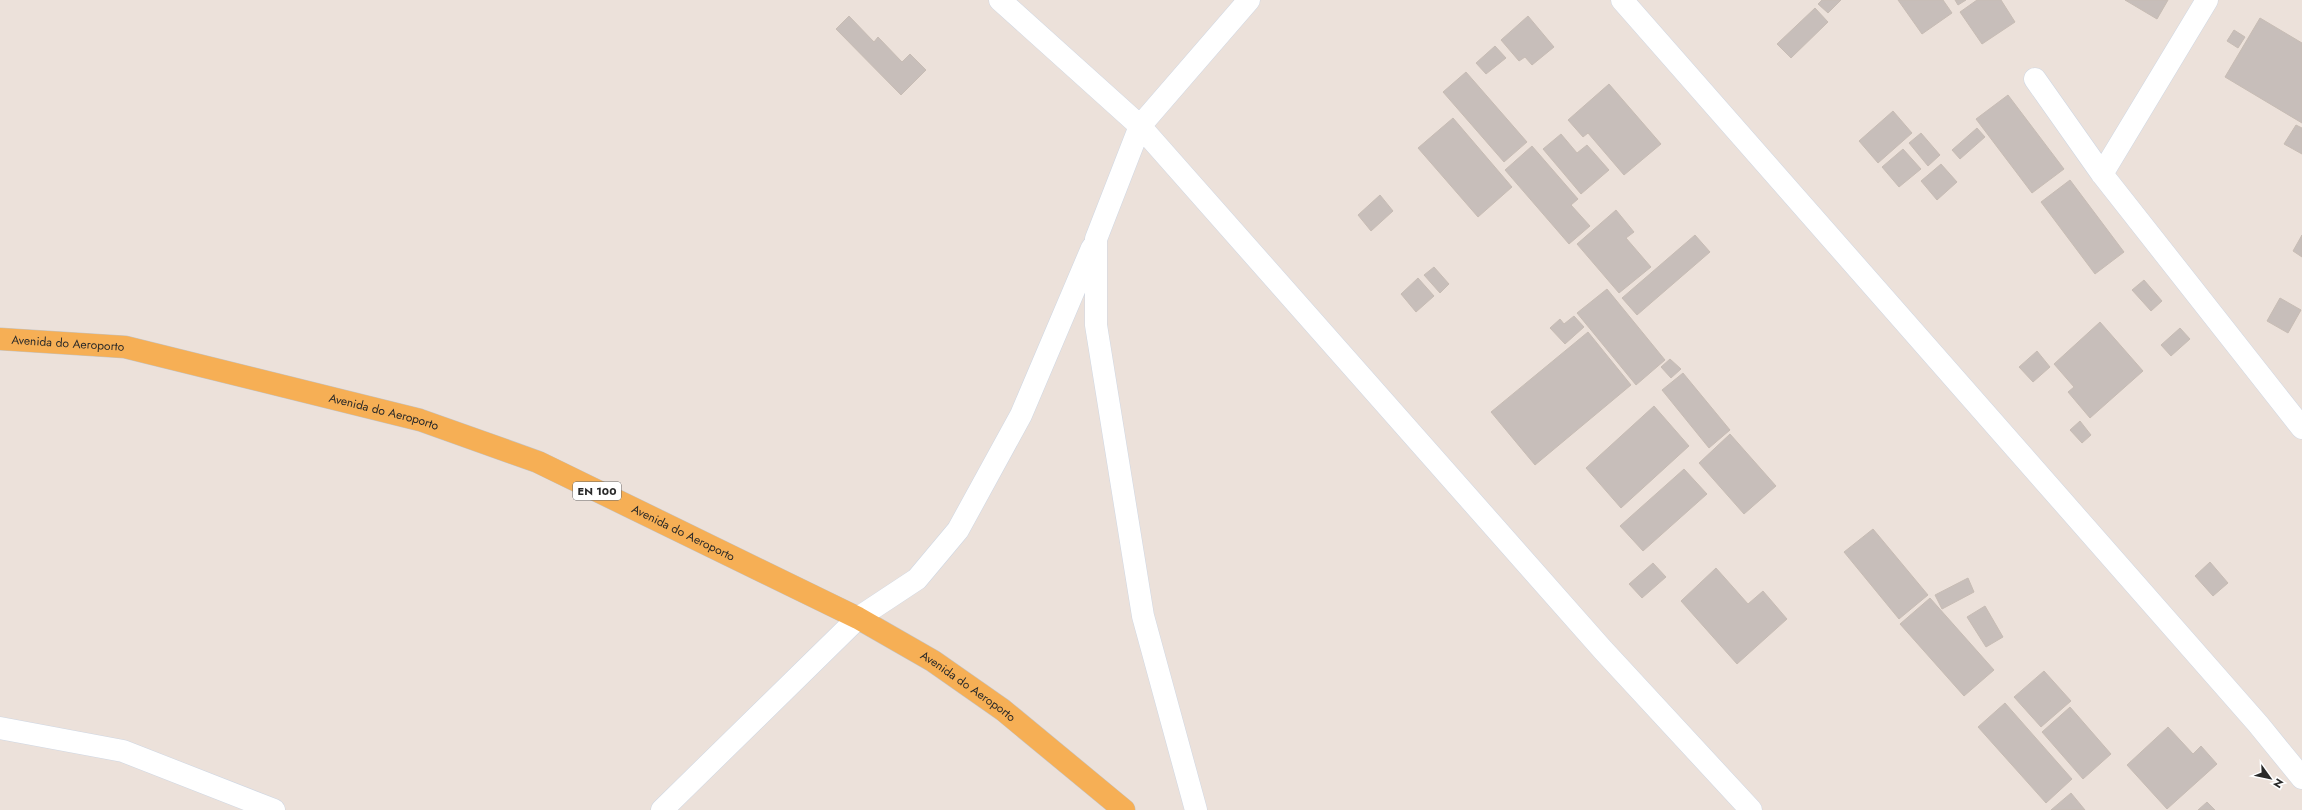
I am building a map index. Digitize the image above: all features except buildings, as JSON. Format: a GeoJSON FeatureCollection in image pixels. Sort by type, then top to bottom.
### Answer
{"type":"FeatureCollection","features":[{"type":"Feature","properties":{"kind":"main road","name":"Avenida do Aeroporto"},"geometry":{"type":"LineString","coordinates":[[0,339],[125,347],[420,420],[538,462],[858,618],[933,661],[1003,710],[1124,810]]}},
{"type":"Feature","properties":{"kind":"street"},"geometry":{"type":"LineString","coordinates":[[1000,0],[1140,126],[1598,644],[1751,810]]}},
{"type":"Feature","properties":{"kind":"street"},"geometry":{"type":"LineString","coordinates":[[662,810],[858,618],[917,579],[958,530],[1021,415],[1096,239],[1140,126],[1249,0]]}},
{"type":"Feature","properties":{"kind":"street"},"geometry":{"type":"LineString","coordinates":[[1622,0],[2258,724],[2302,778]]}},
{"type":"Feature","properties":{"kind":"street"},"geometry":{"type":"LineString","coordinates":[[2102,174],[2207,0]]}},
{"type":"Feature","properties":{"kind":"street"},"geometry":{"type":"LineString","coordinates":[[2035,79],[2102,174],[2302,428]]}},
{"type":"Feature","properties":{"kind":"street"},"geometry":{"type":"LineString","coordinates":[[1096,239],[1096,325],[1143,616],[1196,810]]}},
{"type":"Feature","properties":{"kind":"street"},"geometry":{"type":"LineString","coordinates":[[0,728],[123,751],[274,810]]}}]}
